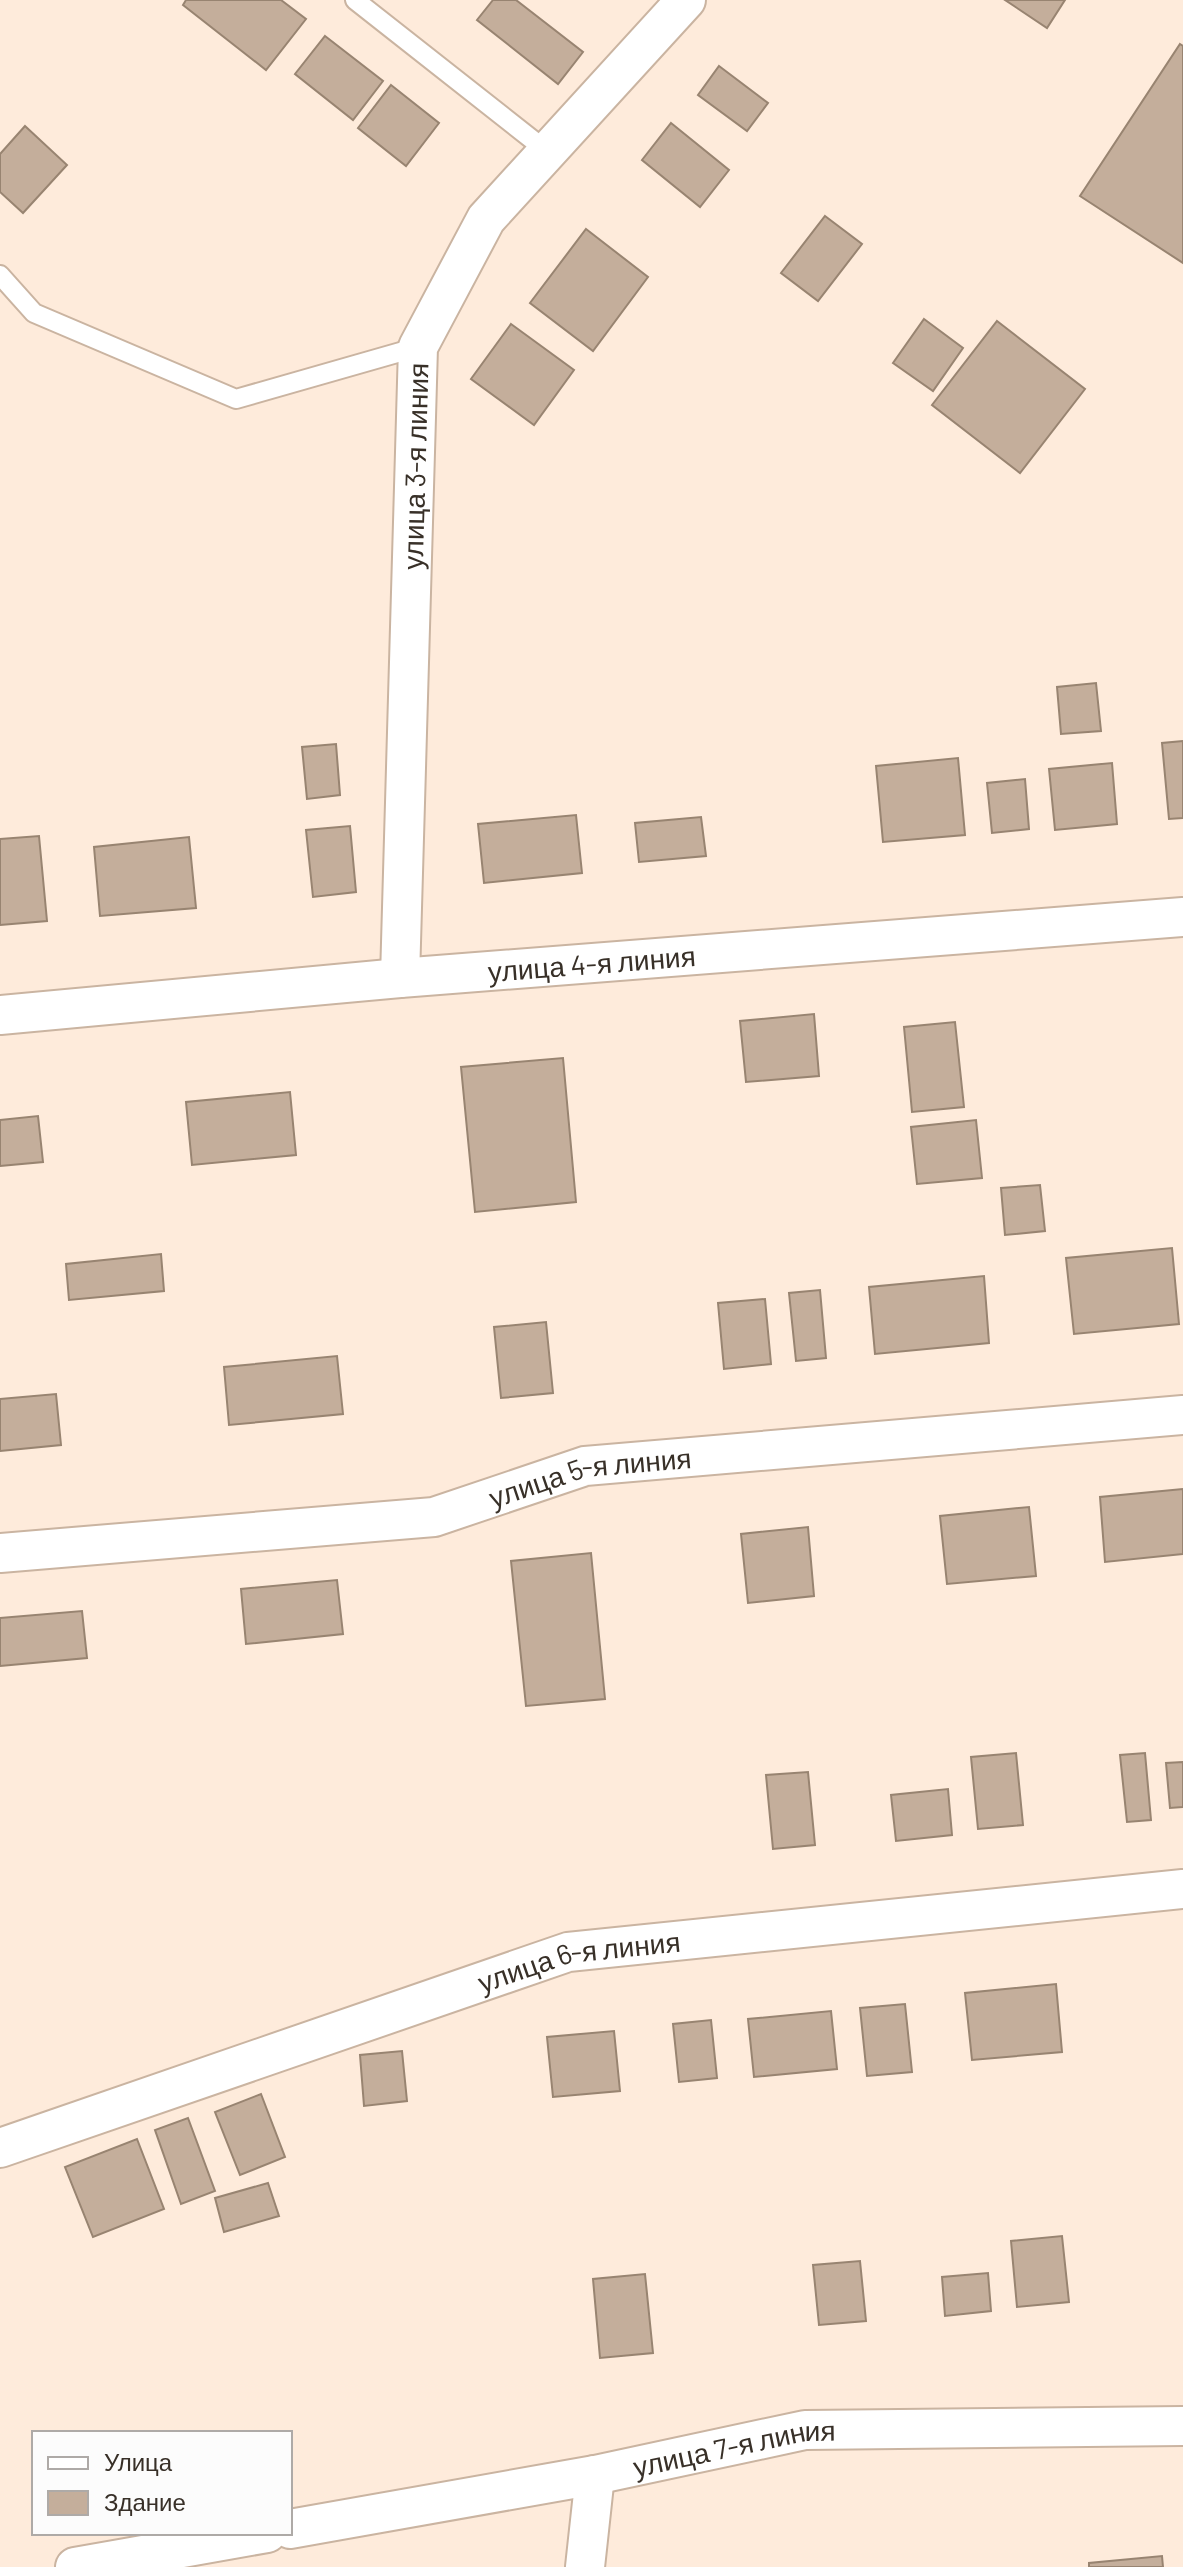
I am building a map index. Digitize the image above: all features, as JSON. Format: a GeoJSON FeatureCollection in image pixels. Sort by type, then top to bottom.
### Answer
{"type":"FeatureCollection","features":[{"type":"Feature","properties":{"kind":"street","name":"улица 3-я линия"},"geometry":{"type":"LineString","coordinates":[[400,978],[418,347],[486,219],[686,0]]}},
{"type":"Feature","properties":{"kind":"street","name":"улица 4-я линия"},"geometry":{"type":"LineString","coordinates":[[0,1015],[400,978],[1183,917]]}},
{"type":"Feature","properties":{"kind":"street","name":"улица 5-я линия"},"geometry":{"type":"LineString","coordinates":[[0,1553],[434,1517],[585,1466],[1183,1415]]}},
{"type":"Feature","properties":{"kind":"street","name":"улица 6-я линия"},"geometry":{"type":"LineString","coordinates":[[0,2148],[568,1952],[1183,1889]]}},
{"type":"Feature","properties":{"kind":"street","name":"улица 7-я линия"},"geometry":{"type":"LineString","coordinates":[[292,2529],[595,2475],[805,2430],[1183,2426]]}},
{"type":"Feature","properties":{"kind":"street"},"geometry":{"type":"LineString","coordinates":[[585,2567],[595,2475]]}},
{"type":"Feature","properties":{"kind":"street"},"geometry":{"type":"LineString","coordinates":[[75,2567],[256,2535]]}},
{"type":"Feature","properties":{"kind":"lane"},"geometry":{"type":"LineString","coordinates":[[355,0],[548,152]]}},
{"type":"Feature","properties":{"kind":"lane"},"geometry":{"type":"LineString","coordinates":[[0,275],[34,313],[236,399],[418,347]]}},
{"type":"Feature","properties":{"kind":"building"},"geometry":{"type":"Polygon","coordinates":[[[186,0],[281,0],[306,19],[266,70],[183,5],[186,0]]]}},
{"type":"Feature","properties":{"kind":"building"},"geometry":{"type":"Polygon","coordinates":[[[493,0],[516,0],[583,52],[558,84],[477,20],[493,0]]]}},
{"type":"Feature","properties":{"kind":"building"},"geometry":{"type":"Polygon","coordinates":[[[1005,0],[1065,0],[1047,28],[1005,0]]]}},
{"type":"Feature","properties":{"kind":"building"},"geometry":{"type":"Polygon","coordinates":[[[325,36],[383,81],[353,120],[295,74],[325,36]]]}},
{"type":"Feature","properties":{"kind":"building"},"geometry":{"type":"Polygon","coordinates":[[[1180,44],[1183,46],[1183,263],[1080,196],[1180,44]]]}},
{"type":"Feature","properties":{"kind":"building"},"geometry":{"type":"Polygon","coordinates":[[[719,66],[768,103],[747,131],[698,95],[719,66]]]}},
{"type":"Feature","properties":{"kind":"building"},"geometry":{"type":"Polygon","coordinates":[[[391,85],[439,123],[406,166],[358,128],[391,85]]]}},
{"type":"Feature","properties":{"kind":"building"},"geometry":{"type":"Polygon","coordinates":[[[671,123],[729,170],[700,207],[642,160],[671,123]]]}},
{"type":"Feature","properties":{"kind":"building"},"geometry":{"type":"Polygon","coordinates":[[[25,126],[67,165],[23,213],[0,192],[0,154],[25,126]]]}},
{"type":"Feature","properties":{"kind":"building"},"geometry":{"type":"Polygon","coordinates":[[[825,216],[862,244],[818,301],[781,273],[825,216]]]}},
{"type":"Feature","properties":{"kind":"building"},"geometry":{"type":"Polygon","coordinates":[[[586,229],[648,277],[593,351],[530,303],[586,229]]]}},
{"type":"Feature","properties":{"kind":"building"},"geometry":{"type":"Polygon","coordinates":[[[924,319],[963,348],[933,391],[893,363],[924,319]]]}},
{"type":"Feature","properties":{"kind":"building"},"geometry":{"type":"Polygon","coordinates":[[[997,321],[1085,389],[1020,473],[932,405],[997,321]]]}},
{"type":"Feature","properties":{"kind":"building"},"geometry":{"type":"Polygon","coordinates":[[[511,324],[574,370],[534,425],[471,379],[511,324]]]}},
{"type":"Feature","properties":{"kind":"building"},"geometry":{"type":"Polygon","coordinates":[[[1096,683],[1101,731],[1061,734],[1057,687],[1096,683]]]}},
{"type":"Feature","properties":{"kind":"building"},"geometry":{"type":"Polygon","coordinates":[[[1183,741],[1183,818],[1169,819],[1162,743],[1183,741]]]}},
{"type":"Feature","properties":{"kind":"building"},"geometry":{"type":"Polygon","coordinates":[[[336,744],[340,795],[307,799],[302,747],[336,744]]]}},
{"type":"Feature","properties":{"kind":"building"},"geometry":{"type":"Polygon","coordinates":[[[958,758],[965,835],[883,842],[876,766],[958,758]]]}},
{"type":"Feature","properties":{"kind":"building"},"geometry":{"type":"Polygon","coordinates":[[[1112,763],[1117,824],[1055,830],[1049,769],[1112,763]]]}},
{"type":"Feature","properties":{"kind":"building"},"geometry":{"type":"Polygon","coordinates":[[[1025,779],[1029,829],[992,833],[987,783],[1025,779]]]}},
{"type":"Feature","properties":{"kind":"building"},"geometry":{"type":"Polygon","coordinates":[[[576,815],[582,873],[484,883],[478,824],[576,815]]]}},
{"type":"Feature","properties":{"kind":"building"},"geometry":{"type":"Polygon","coordinates":[[[701,817],[706,856],[639,862],[635,823],[701,817]]]}},
{"type":"Feature","properties":{"kind":"building"},"geometry":{"type":"Polygon","coordinates":[[[350,826],[356,892],[313,897],[306,830],[350,826]]]}},
{"type":"Feature","properties":{"kind":"building"},"geometry":{"type":"Polygon","coordinates":[[[39,836],[47,921],[0,925],[0,839],[39,836]]]}},
{"type":"Feature","properties":{"kind":"building"},"geometry":{"type":"Polygon","coordinates":[[[189,837],[196,908],[100,916],[94,847],[189,837]]]}},
{"type":"Feature","properties":{"kind":"building"},"geometry":{"type":"Polygon","coordinates":[[[814,1014],[819,1076],[746,1082],[740,1021],[814,1014]]]}},
{"type":"Feature","properties":{"kind":"building"},"geometry":{"type":"Polygon","coordinates":[[[955,1022],[964,1107],[912,1112],[904,1027],[955,1022]]]}},
{"type":"Feature","properties":{"kind":"building"},"geometry":{"type":"Polygon","coordinates":[[[563,1058],[576,1202],[475,1212],[461,1067],[563,1058]]]}},
{"type":"Feature","properties":{"kind":"building"},"geometry":{"type":"Polygon","coordinates":[[[290,1092],[296,1155],[192,1165],[186,1102],[290,1092]]]}},
{"type":"Feature","properties":{"kind":"building"},"geometry":{"type":"Polygon","coordinates":[[[38,1116],[43,1162],[0,1166],[0,1120],[38,1116]]]}},
{"type":"Feature","properties":{"kind":"building"},"geometry":{"type":"Polygon","coordinates":[[[976,1120],[982,1178],[917,1184],[911,1127],[976,1120]]]}},
{"type":"Feature","properties":{"kind":"building"},"geometry":{"type":"Polygon","coordinates":[[[1040,1185],[1045,1231],[1005,1235],[1001,1188],[1040,1185]]]}},
{"type":"Feature","properties":{"kind":"building"},"geometry":{"type":"Polygon","coordinates":[[[1172,1248],[1179,1324],[1074,1334],[1066,1258],[1172,1248]]]}},
{"type":"Feature","properties":{"kind":"building"},"geometry":{"type":"Polygon","coordinates":[[[161,1254],[164,1291],[69,1300],[66,1264],[161,1254]]]}},
{"type":"Feature","properties":{"kind":"building"},"geometry":{"type":"Polygon","coordinates":[[[984,1276],[989,1343],[875,1354],[869,1287],[984,1276]]]}},
{"type":"Feature","properties":{"kind":"building"},"geometry":{"type":"Polygon","coordinates":[[[820,1290],[826,1358],[796,1361],[789,1293],[820,1290]]]}},
{"type":"Feature","properties":{"kind":"building"},"geometry":{"type":"Polygon","coordinates":[[[765,1299],[771,1364],[724,1369],[718,1303],[765,1299]]]}},
{"type":"Feature","properties":{"kind":"building"},"geometry":{"type":"Polygon","coordinates":[[[546,1322],[553,1393],[501,1398],[494,1327],[546,1322]]]}},
{"type":"Feature","properties":{"kind":"building"},"geometry":{"type":"Polygon","coordinates":[[[337,1356],[343,1414],[229,1425],[224,1367],[337,1356]]]}},
{"type":"Feature","properties":{"kind":"building"},"geometry":{"type":"Polygon","coordinates":[[[56,1394],[61,1445],[0,1451],[0,1399],[56,1394]]]}},
{"type":"Feature","properties":{"kind":"building"},"geometry":{"type":"Polygon","coordinates":[[[1183,1489],[1183,1554],[1105,1562],[1100,1497],[1183,1489]]]}},
{"type":"Feature","properties":{"kind":"building"},"geometry":{"type":"Polygon","coordinates":[[[1029,1507],[1036,1576],[947,1584],[940,1516],[1029,1507]]]}},
{"type":"Feature","properties":{"kind":"building"},"geometry":{"type":"Polygon","coordinates":[[[808,1527],[814,1596],[748,1603],[741,1534],[808,1527]]]}},
{"type":"Feature","properties":{"kind":"building"},"geometry":{"type":"Polygon","coordinates":[[[591,1553],[605,1699],[526,1706],[511,1561],[591,1553]]]}},
{"type":"Feature","properties":{"kind":"building"},"geometry":{"type":"Polygon","coordinates":[[[337,1580],[343,1634],[246,1644],[241,1589],[337,1580]]]}},
{"type":"Feature","properties":{"kind":"building"},"geometry":{"type":"Polygon","coordinates":[[[82,1611],[87,1658],[0,1666],[0,1618],[82,1611]]]}},
{"type":"Feature","properties":{"kind":"building"},"geometry":{"type":"Polygon","coordinates":[[[1016,1753],[1023,1825],[978,1829],[971,1757],[1016,1753]]]}},
{"type":"Feature","properties":{"kind":"building"},"geometry":{"type":"Polygon","coordinates":[[[1145,1753],[1151,1820],[1127,1822],[1120,1755],[1145,1753]]]}},
{"type":"Feature","properties":{"kind":"building"},"geometry":{"type":"Polygon","coordinates":[[[1183,1762],[1183,1807],[1170,1808],[1166,1763],[1183,1762]]]}},
{"type":"Feature","properties":{"kind":"building"},"geometry":{"type":"Polygon","coordinates":[[[808,1772],[815,1845],[773,1849],[766,1775],[808,1772]]]}},
{"type":"Feature","properties":{"kind":"building"},"geometry":{"type":"Polygon","coordinates":[[[948,1789],[952,1835],[896,1841],[891,1795],[948,1789]]]}},
{"type":"Feature","properties":{"kind":"building"},"geometry":{"type":"Polygon","coordinates":[[[1056,1984],[1062,2052],[972,2060],[965,1993],[1056,1984]]]}},
{"type":"Feature","properties":{"kind":"building"},"geometry":{"type":"Polygon","coordinates":[[[905,2004],[912,2072],[867,2076],[860,2008],[905,2004]]]}},
{"type":"Feature","properties":{"kind":"building"},"geometry":{"type":"Polygon","coordinates":[[[831,2011],[837,2069],[754,2077],[748,2019],[831,2011]]]}},
{"type":"Feature","properties":{"kind":"building"},"geometry":{"type":"Polygon","coordinates":[[[711,2020],[717,2078],[679,2082],[673,2024],[711,2020]]]}},
{"type":"Feature","properties":{"kind":"building"},"geometry":{"type":"Polygon","coordinates":[[[614,2031],[620,2091],[553,2097],[547,2037],[614,2031]]]}},
{"type":"Feature","properties":{"kind":"building"},"geometry":{"type":"Polygon","coordinates":[[[402,2051],[407,2101],[364,2106],[360,2055],[402,2051]]]}},
{"type":"Feature","properties":{"kind":"building"},"geometry":{"type":"Polygon","coordinates":[[[261,2094],[285,2157],[240,2175],[215,2112],[261,2094]]]}},
{"type":"Feature","properties":{"kind":"building"},"geometry":{"type":"Polygon","coordinates":[[[188,2118],[215,2191],[181,2204],[155,2130],[188,2118]]]}},
{"type":"Feature","properties":{"kind":"building"},"geometry":{"type":"Polygon","coordinates":[[[137,2139],[164,2209],[93,2237],[65,2167],[137,2139]]]}},
{"type":"Feature","properties":{"kind":"building"},"geometry":{"type":"Polygon","coordinates":[[[268,2183],[279,2216],[224,2232],[215,2198],[268,2183]]]}},
{"type":"Feature","properties":{"kind":"building"},"geometry":{"type":"Polygon","coordinates":[[[1062,2236],[1069,2302],[1017,2307],[1011,2241],[1062,2236]]]}},
{"type":"Feature","properties":{"kind":"building"},"geometry":{"type":"Polygon","coordinates":[[[860,2261],[866,2321],[819,2325],[813,2265],[860,2261]]]}},
{"type":"Feature","properties":{"kind":"building"},"geometry":{"type":"Polygon","coordinates":[[[988,2273],[991,2311],[945,2316],[942,2277],[988,2273]]]}},
{"type":"Feature","properties":{"kind":"building"},"geometry":{"type":"Polygon","coordinates":[[[645,2274],[653,2353],[600,2358],[593,2279],[645,2274]]]}},
{"type":"Feature","properties":{"kind":"building"},"geometry":{"type":"Polygon","coordinates":[[[1162,2556],[1163,2567],[1089,2567],[1089,2563],[1162,2556]]]}}]}
